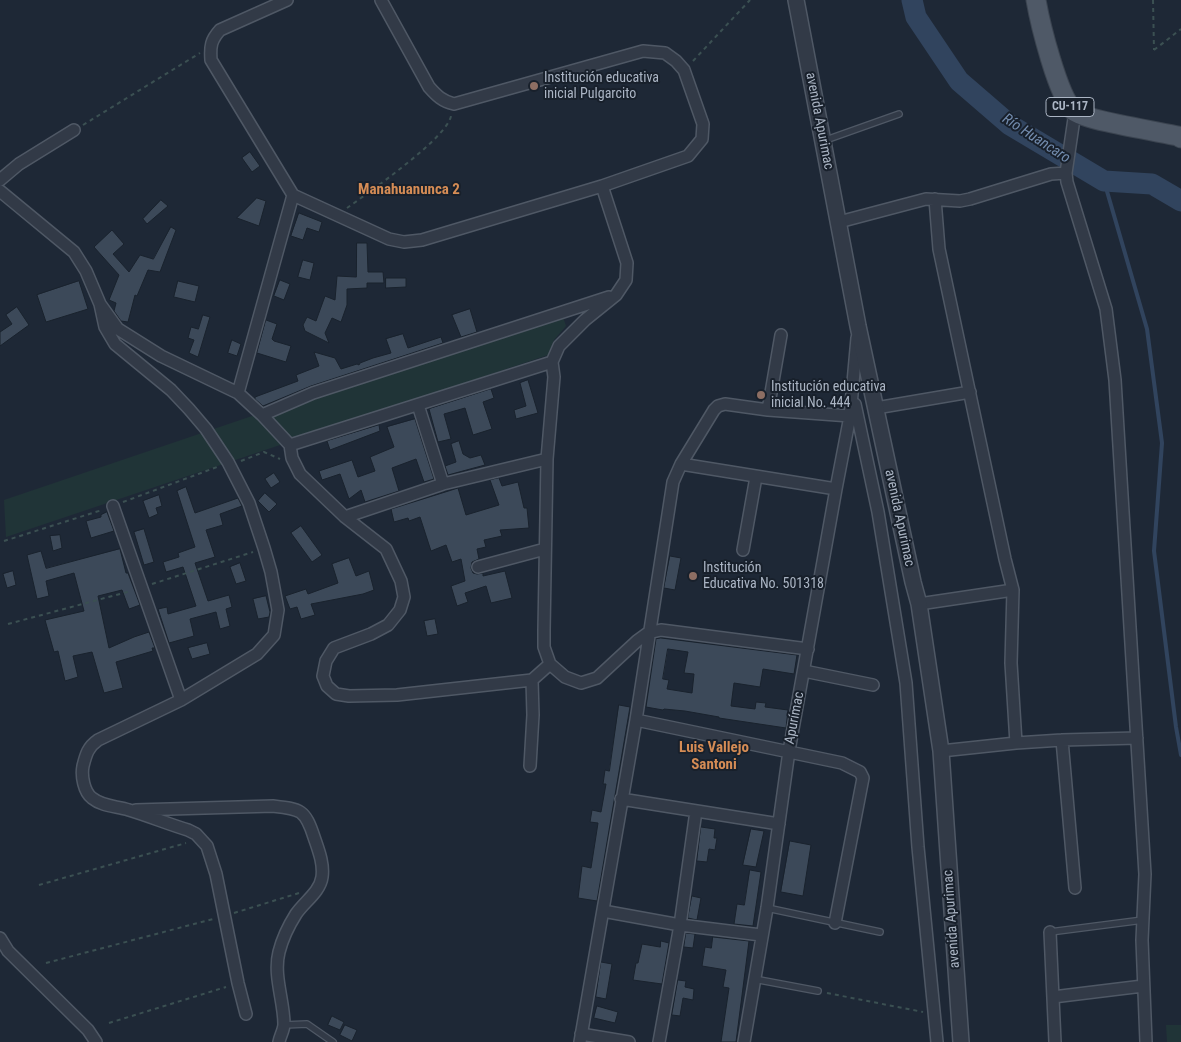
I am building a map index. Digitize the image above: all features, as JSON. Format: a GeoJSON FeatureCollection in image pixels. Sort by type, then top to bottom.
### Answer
{"type":"FeatureCollection","features":[{"type":"Feature","properties":{"kind":"main road","name":"CU-117"},"geometry":{"type":"LineString","coordinates":[[1036,0],[1058,85],[1074,119],[1098,119],[1180,136]]}},
{"type":"Feature","properties":{"kind":"street"},"geometry":{"type":"LineString","coordinates":[[287,0],[220,30],[212,38],[210,46],[211,60],[293,196],[389,239],[404,242],[422,240],[602,186],[688,156],[702,139],[703,124],[684,70],[665,53],[643,51],[454,104],[441,99],[429,87],[384,1]]}},
{"type":"Feature","properties":{"kind":"street","name":"avenida Apurimac"},"geometry":{"type":"LineString","coordinates":[[796,0],[858,326],[919,604],[940,751],[961,1042]]}},
{"type":"Feature","properties":{"kind":"street"},"geometry":{"type":"LineString","coordinates":[[1074,119],[1067,182],[1106,309],[1116,390],[1145,874],[1142,940],[1146,1042]]}},
{"type":"Feature","properties":{"kind":"street"},"geometry":{"type":"LineString","coordinates":[[0,180],[19,164],[74,130]]}},
{"type":"Feature","properties":{"kind":"street"},"geometry":{"type":"LineString","coordinates":[[839,222],[926,199],[954,201],[970,199],[1067,170]]}},
{"type":"Feature","properties":{"kind":"street"},"geometry":{"type":"LineString","coordinates":[[602,186],[627,263],[626,280],[616,295],[585,320],[559,346],[552,362],[554,377],[547,459],[544,647],[550,664],[565,677],[581,683],[597,678],[648,633],[661,630],[808,649]]}},
{"type":"Feature","properties":{"kind":"street"},"geometry":{"type":"LineString","coordinates":[[0,191],[74,252],[86,271],[100,304],[105,327],[115,344],[171,390],[206,429],[228,462],[249,504],[264,548],[271,572],[278,610],[274,635],[257,654],[181,700],[98,740],[90,746],[82,770],[83,784],[91,798],[105,805],[129,810],[188,830],[201,838],[207,846],[216,874],[246,1014]]}},
{"type":"Feature","properties":{"kind":"street"},"geometry":{"type":"LineString","coordinates":[[238,393],[293,196]]}},
{"type":"Feature","properties":{"kind":"street"},"geometry":{"type":"LineString","coordinates":[[935,199],[939,249],[1013,590],[1011,662],[1016,744]]}},
{"type":"Feature","properties":{"kind":"street"},"geometry":{"type":"LineString","coordinates":[[262,415],[313,393],[616,295]]}},
{"type":"Feature","properties":{"kind":"street"},"geometry":{"type":"LineString","coordinates":[[100,304],[118,329],[160,356],[238,393],[290,445],[292,458],[300,474],[346,517],[386,549],[401,580],[404,597],[400,610],[388,625],[371,634],[334,648],[326,661],[323,676],[327,686],[336,694],[349,696],[397,695],[532,680],[550,664]]}},
{"type":"Feature","properties":{"kind":"street","name":"Apurímac"},"geometry":{"type":"LineString","coordinates":[[744,1042],[767,908],[789,751],[850,416],[858,326]]}},
{"type":"Feature","properties":{"kind":"street"},"geometry":{"type":"LineString","coordinates":[[768,410],[781,335]]}},
{"type":"Feature","properties":{"kind":"street"},"geometry":{"type":"LineString","coordinates":[[290,445],[552,362]]}},
{"type":"Feature","properties":{"kind":"street"},"geometry":{"type":"LineString","coordinates":[[876,408],[970,392]]}},
{"type":"Feature","properties":{"kind":"street","name":"Apurímac"},"geometry":{"type":"LineString","coordinates":[[852,395],[878,512],[906,683],[918,847],[937,1042]]}},
{"type":"Feature","properties":{"kind":"street"},"geometry":{"type":"LineString","coordinates":[[628,1042],[580,1038],[636,720],[648,633],[673,482],[681,464],[718,406],[725,404],[768,410],[850,416]]}},
{"type":"Feature","properties":{"kind":"street"},"geometry":{"type":"LineString","coordinates":[[418,405],[443,484]]}},
{"type":"Feature","properties":{"kind":"street"},"geometry":{"type":"LineString","coordinates":[[346,517],[443,484],[547,459]]}},
{"type":"Feature","properties":{"kind":"street"},"geometry":{"type":"LineString","coordinates":[[681,464],[836,489]]}},
{"type":"Feature","properties":{"kind":"street"},"geometry":{"type":"LineString","coordinates":[[744,550],[756,477]]}},
{"type":"Feature","properties":{"kind":"street"},"geometry":{"type":"LineString","coordinates":[[114,506],[181,700]]}},
{"type":"Feature","properties":{"kind":"street"},"geometry":{"type":"LineString","coordinates":[[478,567],[545,549]]}},
{"type":"Feature","properties":{"kind":"street"},"geometry":{"type":"LineString","coordinates":[[919,604],[1013,590]]}},
{"type":"Feature","properties":{"kind":"street"},"geometry":{"type":"LineString","coordinates":[[804,671],[873,685]]}},
{"type":"Feature","properties":{"kind":"street"},"geometry":{"type":"LineString","coordinates":[[530,766],[533,715],[532,680]]}},
{"type":"Feature","properties":{"kind":"street"},"geometry":{"type":"LineString","coordinates":[[636,720],[842,762],[857,769],[863,778],[835,923]]}},
{"type":"Feature","properties":{"kind":"street"},"geometry":{"type":"LineString","coordinates":[[940,751],[1062,740],[1137,738]]}},
{"type":"Feature","properties":{"kind":"street"},"geometry":{"type":"LineString","coordinates":[[1062,740],[1075,888]]}},
{"type":"Feature","properties":{"kind":"street"},"geometry":{"type":"LineString","coordinates":[[621,799],[779,824]]}},
{"type":"Feature","properties":{"kind":"street"},"geometry":{"type":"LineString","coordinates":[[129,810],[273,806],[293,808],[301,812],[308,820],[322,863],[322,877],[319,886],[288,929],[279,952],[278,973],[284,1025],[279,1042]]}},
{"type":"Feature","properties":{"kind":"street"},"geometry":{"type":"LineString","coordinates":[[659,1042],[680,924],[696,811]]}},
{"type":"Feature","properties":{"kind":"street"},"geometry":{"type":"LineString","coordinates":[[603,911],[761,935]]}},
{"type":"Feature","properties":{"kind":"street"},"geometry":{"type":"LineString","coordinates":[[1050,932],[1055,1042]]}},
{"type":"Feature","properties":{"kind":"street"},"geometry":{"type":"LineString","coordinates":[[0,938],[8,951],[88,1030],[96,1042]]}},
{"type":"Feature","properties":{"kind":"street"},"geometry":{"type":"LineString","coordinates":[[1053,997],[1144,986]]}},
{"type":"Feature","properties":{"kind":"lane"},"geometry":{"type":"LineString","coordinates":[[823,141],[899,114]]}},
{"type":"Feature","properties":{"kind":"lane"},"geometry":{"type":"LineString","coordinates":[[767,908],[880,932]]}},
{"type":"Feature","properties":{"kind":"lane"},"geometry":{"type":"LineString","coordinates":[[1050,932],[1143,920]]}},
{"type":"Feature","properties":{"kind":"lane"},"geometry":{"type":"LineString","coordinates":[[754,979],[818,991]]}},
{"type":"Feature","properties":{"kind":"lane"},"geometry":{"type":"LineString","coordinates":[[284,1025],[307,1024],[333,1042]]}},
{"type":"Feature","properties":{"kind":"path"},"geometry":{"type":"LineString","coordinates":[[684,70],[750,0]]}},
{"type":"Feature","properties":{"kind":"path"},"geometry":{"type":"LineString","coordinates":[[1154,0],[1154,50],[1181,29]]}},
{"type":"Feature","properties":{"kind":"path"},"geometry":{"type":"LineString","coordinates":[[74,130],[210,46]]}},
{"type":"Feature","properties":{"kind":"path"},"geometry":{"type":"LineString","coordinates":[[337,216],[434,140],[450,120],[454,104]]}},
{"type":"Feature","properties":{"kind":"path"},"geometry":{"type":"LineString","coordinates":[[4,541],[114,506],[228,462],[239,462],[264,452],[279,460],[290,445]]}},
{"type":"Feature","properties":{"kind":"path"},"geometry":{"type":"LineString","coordinates":[[8,624],[141,588],[264,548]]}},
{"type":"Feature","properties":{"kind":"path"},"geometry":{"type":"LineString","coordinates":[[39,885],[201,838]]}},
{"type":"Feature","properties":{"kind":"path"},"geometry":{"type":"LineString","coordinates":[[46,962],[224,916],[319,886]]}},
{"type":"Feature","properties":{"kind":"path"},"geometry":{"type":"LineString","coordinates":[[109,1024],[238,983]]}},
{"type":"Feature","properties":{"kind":"path"},"geometry":{"type":"LineString","coordinates":[[818,991],[934,1014]]}},
{"type":"Feature","properties":{"kind":"green space"},"geometry":{"type":"Polygon","coordinates":[[[563,317],[566,326],[554,340],[548,355],[6,537],[4,500],[258,414],[563,317]]]}},
{"type":"Feature","properties":{"kind":"green space"},"geometry":{"type":"Polygon","coordinates":[[[1166,1025],[1181,1025],[1181,1042],[1167,1042],[1166,1025]]]}},
{"type":"Feature","properties":{"kind":"building"},"geometry":{"type":"Polygon","coordinates":[[[250,152],[260,166],[252,172],[242,158],[250,152]]]}},
{"type":"Feature","properties":{"kind":"building"},"geometry":{"type":"Polygon","coordinates":[[[257,198],[266,201],[259,226],[237,218],[257,198]]]}},
{"type":"Feature","properties":{"kind":"building"},"geometry":{"type":"Polygon","coordinates":[[[161,200],[168,206],[147,224],[143,219],[161,200]]]}},
{"type":"Feature","properties":{"kind":"building"},"geometry":{"type":"Polygon","coordinates":[[[299,213],[322,222],[319,232],[307,228],[303,240],[291,236],[299,213]]]}},
{"type":"Feature","properties":{"kind":"building"},"geometry":{"type":"Polygon","coordinates":[[[171,227],[176,230],[160,272],[148,270],[137,296],[135,295],[128,322],[121,321],[114,311],[116,303],[109,300],[119,275],[94,247],[112,230],[124,244],[113,254],[129,272],[140,255],[153,259],[171,227]]]}},
{"type":"Feature","properties":{"kind":"building"},"geometry":{"type":"Polygon","coordinates":[[[357,243],[367,243],[368,272],[383,272],[384,283],[367,283],[367,288],[347,289],[347,305],[341,322],[332,318],[325,333],[329,343],[305,331],[303,325],[307,317],[316,321],[325,296],[335,300],[337,276],[356,277],[357,243]]]}},
{"type":"Feature","properties":{"kind":"building"},"geometry":{"type":"Polygon","coordinates":[[[303,260],[314,263],[310,280],[298,277],[303,260]]]}},
{"type":"Feature","properties":{"kind":"building"},"geometry":{"type":"Polygon","coordinates":[[[386,278],[406,278],[406,287],[386,288],[386,278]]]}},
{"type":"Feature","properties":{"kind":"building"},"geometry":{"type":"Polygon","coordinates":[[[280,280],[290,284],[284,300],[274,296],[280,280]]]}},
{"type":"Feature","properties":{"kind":"building"},"geometry":{"type":"Polygon","coordinates":[[[79,281],[88,309],[46,322],[37,295],[79,281]]]}},
{"type":"Feature","properties":{"kind":"building"},"geometry":{"type":"Polygon","coordinates":[[[178,281],[199,286],[195,302],[174,297],[178,281]]]}},
{"type":"Feature","properties":{"kind":"building"},"geometry":{"type":"Polygon","coordinates":[[[17,307],[29,325],[0,346],[0,332],[12,324],[6,315],[17,307]]]}},
{"type":"Feature","properties":{"kind":"building"},"geometry":{"type":"Polygon","coordinates":[[[470,309],[477,332],[461,337],[452,315],[470,309]]]}},
{"type":"Feature","properties":{"kind":"building"},"geometry":{"type":"Polygon","coordinates":[[[203,315],[210,317],[198,357],[189,353],[194,340],[188,338],[191,327],[198,329],[203,315]]]}},
{"type":"Feature","properties":{"kind":"building"},"geometry":{"type":"Polygon","coordinates":[[[266,320],[277,324],[272,339],[291,346],[286,362],[257,353],[266,320]]]}},
{"type":"Feature","properties":{"kind":"building"},"geometry":{"type":"Polygon","coordinates":[[[403,334],[408,348],[441,337],[443,343],[311,386],[263,406],[255,399],[255,397],[298,381],[296,375],[319,366],[314,352],[335,358],[341,369],[359,365],[373,358],[391,353],[386,339],[403,334]]]}},
{"type":"Feature","properties":{"kind":"building"},"geometry":{"type":"Polygon","coordinates":[[[232,340],[241,344],[237,356],[228,353],[232,340]]]}},
{"type":"Feature","properties":{"kind":"building"},"geometry":{"type":"Polygon","coordinates":[[[528,380],[538,413],[516,419],[514,410],[526,406],[520,383],[528,380]]]}},
{"type":"Feature","properties":{"kind":"building"},"geometry":{"type":"Polygon","coordinates":[[[491,389],[494,398],[483,402],[492,429],[473,435],[465,408],[444,414],[451,439],[438,442],[429,409],[491,389]]]}},
{"type":"Feature","properties":{"kind":"building"},"geometry":{"type":"Polygon","coordinates":[[[415,419],[434,479],[424,482],[416,459],[392,468],[399,491],[365,502],[361,490],[349,499],[340,474],[322,480],[319,471],[352,460],[358,477],[375,471],[370,457],[394,447],[387,427],[415,419]]]}},
{"type":"Feature","properties":{"kind":"building"},"geometry":{"type":"Polygon","coordinates":[[[379,425],[380,431],[330,450],[327,441],[379,425]]]}},
{"type":"Feature","properties":{"kind":"building"},"geometry":{"type":"Polygon","coordinates":[[[459,441],[463,454],[470,458],[481,455],[485,465],[448,475],[445,466],[456,462],[451,444],[459,441]]]}},
{"type":"Feature","properties":{"kind":"building"},"geometry":{"type":"Polygon","coordinates":[[[274,473],[280,482],[271,488],[265,479],[274,473]]]}},
{"type":"Feature","properties":{"kind":"building"},"geometry":{"type":"Polygon","coordinates":[[[499,478],[502,486],[518,482],[524,508],[527,508],[529,528],[500,530],[502,536],[484,540],[486,547],[477,549],[479,559],[472,562],[471,568],[473,573],[483,573],[483,576],[505,571],[512,598],[491,603],[486,586],[465,593],[468,602],[457,606],[451,586],[465,581],[461,559],[452,562],[446,545],[431,551],[420,517],[409,521],[408,518],[394,522],[391,509],[458,488],[466,515],[499,505],[490,480],[499,478]]]}},
{"type":"Feature","properties":{"kind":"building"},"geometry":{"type":"Polygon","coordinates":[[[186,487],[195,513],[238,498],[242,506],[220,514],[223,525],[206,530],[215,557],[195,563],[208,601],[229,595],[232,607],[226,609],[230,626],[220,629],[216,612],[190,619],[194,636],[169,643],[158,609],[167,607],[168,614],[196,606],[183,567],[166,572],[163,562],[179,557],[178,553],[195,547],[177,491],[186,487]]]}},
{"type":"Feature","properties":{"kind":"building"},"geometry":{"type":"Polygon","coordinates":[[[265,493],[277,504],[269,512],[258,501],[265,493]]]}},
{"type":"Feature","properties":{"kind":"building"},"geometry":{"type":"Polygon","coordinates":[[[159,495],[162,506],[156,508],[158,514],[149,518],[143,501],[159,495]]]}},
{"type":"Feature","properties":{"kind":"building"},"geometry":{"type":"Polygon","coordinates":[[[107,512],[114,531],[91,538],[86,521],[101,517],[101,515],[107,512]]]}},
{"type":"Feature","properties":{"kind":"building"},"geometry":{"type":"Polygon","coordinates":[[[301,526],[322,555],[312,562],[291,533],[301,526]]]}},
{"type":"Feature","properties":{"kind":"building"},"geometry":{"type":"Polygon","coordinates":[[[144,529],[154,562],[144,565],[134,532],[144,529]]]}},
{"type":"Feature","properties":{"kind":"building"},"geometry":{"type":"Polygon","coordinates":[[[60,535],[62,548],[53,551],[50,536],[60,535]]]}},
{"type":"Feature","properties":{"kind":"building"},"geometry":{"type":"Polygon","coordinates":[[[120,549],[126,573],[128,573],[140,605],[129,609],[122,590],[98,596],[109,648],[149,632],[155,648],[152,648],[153,651],[116,662],[123,688],[104,693],[92,652],[73,656],[78,677],[65,681],[58,651],[54,652],[45,620],[84,611],[74,573],[46,581],[49,596],[37,599],[27,555],[41,551],[46,568],[120,549]]]}},
{"type":"Feature","properties":{"kind":"building"},"geometry":{"type":"Polygon","coordinates":[[[670,556],[681,558],[675,590],[664,588],[670,556]]]}},
{"type":"Feature","properties":{"kind":"building"},"geometry":{"type":"Polygon","coordinates":[[[349,558],[356,576],[369,571],[374,590],[363,594],[311,604],[315,615],[301,619],[297,607],[290,609],[285,596],[306,589],[308,594],[338,583],[332,564],[349,558]]]}},
{"type":"Feature","properties":{"kind":"building"},"geometry":{"type":"Polygon","coordinates":[[[240,563],[246,581],[236,584],[230,567],[240,563]]]}},
{"type":"Feature","properties":{"kind":"building"},"geometry":{"type":"Polygon","coordinates":[[[13,571],[16,585],[7,588],[3,574],[13,571]]]}},
{"type":"Feature","properties":{"kind":"building"},"geometry":{"type":"Polygon","coordinates":[[[266,596],[270,612],[269,617],[258,619],[253,599],[266,596]]]}},
{"type":"Feature","properties":{"kind":"building"},"geometry":{"type":"Polygon","coordinates":[[[435,619],[438,634],[427,636],[424,621],[435,619]]]}},
{"type":"Feature","properties":{"kind":"building"},"geometry":{"type":"Polygon","coordinates":[[[661,638],[797,655],[794,674],[763,669],[760,687],[734,683],[731,706],[755,709],[756,702],[766,703],[765,707],[788,710],[786,728],[685,711],[646,707],[656,639],[661,638]],[[668,649],[663,679],[669,680],[667,689],[692,693],[694,674],[684,673],[688,652],[668,649]]]}},
{"type":"Feature","properties":{"kind":"building"},"geometry":{"type":"Polygon","coordinates":[[[207,643],[210,654],[192,659],[188,648],[207,643]]]}},
{"type":"Feature","properties":{"kind":"building"},"geometry":{"type":"Polygon","coordinates":[[[619,705],[630,707],[597,901],[578,898],[582,866],[591,868],[598,823],[590,822],[592,810],[601,812],[606,784],[603,784],[605,770],[609,771],[619,705]]]}},
{"type":"Feature","properties":{"kind":"building"},"geometry":{"type":"Polygon","coordinates":[[[701,827],[715,829],[714,838],[717,838],[715,850],[709,849],[707,862],[697,861],[701,827]]]}},
{"type":"Feature","properties":{"kind":"building"},"geometry":{"type":"Polygon","coordinates":[[[751,829],[764,831],[756,867],[743,865],[751,829]]]}},
{"type":"Feature","properties":{"kind":"building"},"geometry":{"type":"Polygon","coordinates":[[[790,841],[811,845],[803,896],[781,892],[790,841]]]}},
{"type":"Feature","properties":{"kind":"building"},"geometry":{"type":"Polygon","coordinates":[[[750,870],[761,872],[753,926],[734,924],[737,904],[744,905],[750,870]]]}},
{"type":"Feature","properties":{"kind":"building"},"geometry":{"type":"Polygon","coordinates":[[[692,896],[701,898],[697,920],[688,918],[692,896]]]}},
{"type":"Feature","properties":{"kind":"building"},"geometry":{"type":"Polygon","coordinates":[[[686,933],[695,934],[693,948],[684,947],[686,933]]]}},
{"type":"Feature","properties":{"kind":"building"},"geometry":{"type":"Polygon","coordinates":[[[713,937],[749,941],[736,1042],[721,1042],[729,988],[723,987],[726,970],[702,966],[705,947],[711,948],[713,937]]]}},
{"type":"Feature","properties":{"kind":"building"},"geometry":{"type":"Polygon","coordinates":[[[661,941],[669,943],[662,984],[633,980],[642,944],[660,947],[661,941]]]}},
{"type":"Feature","properties":{"kind":"building"},"geometry":{"type":"Polygon","coordinates":[[[601,962],[612,964],[606,999],[596,997],[601,962]]]}},
{"type":"Feature","properties":{"kind":"building"},"geometry":{"type":"Polygon","coordinates":[[[678,980],[686,981],[685,987],[694,989],[693,1000],[683,998],[680,1016],[672,1015],[678,980]]]}},
{"type":"Feature","properties":{"kind":"building"},"geometry":{"type":"Polygon","coordinates":[[[597,1006],[618,1012],[615,1023],[594,1018],[597,1006]]]}},
{"type":"Feature","properties":{"kind":"building"},"geometry":{"type":"Polygon","coordinates":[[[332,1016],[344,1022],[340,1030],[328,1025],[332,1016]]]}},
{"type":"Feature","properties":{"kind":"building"},"geometry":{"type":"Polygon","coordinates":[[[345,1025],[357,1030],[352,1041],[340,1035],[345,1025]]]}},
{"type":"Feature","properties":{"kind":"waterway","name":"Río Huancaro"},"geometry":{"type":"LineString","coordinates":[[912,0],[916,17],[959,81],[1010,125],[1104,181],[1152,184],[1181,201]]}},
{"type":"Feature","properties":{"kind":"waterway"},"geometry":{"type":"LineString","coordinates":[[1104,181],[1147,329],[1162,443],[1154,551],[1181,755]]}},
{"type":"Feature","properties":{"kind":"place","name":"Institución educativa inicial Pulgarcito"},"geometry":{"type":"Point","coordinates":[534,86]}},
{"type":"Feature","properties":{"kind":"place","name":"Institución educativa inicial No. 444"},"geometry":{"type":"Point","coordinates":[761,395]}},
{"type":"Feature","properties":{"kind":"place","name":"Institución Educativa No. 501318"},"geometry":{"type":"Point","coordinates":[693,576]}},
{"type":"Feature","properties":{"kind":"district","name":"Manahuanunca 2"},"geometry":{"type":"Point","coordinates":[409,190]}},
{"type":"Feature","properties":{"kind":"district","name":"Luis Vallejo Santoni"},"geometry":{"type":"Point","coordinates":[714,756]}}]}
